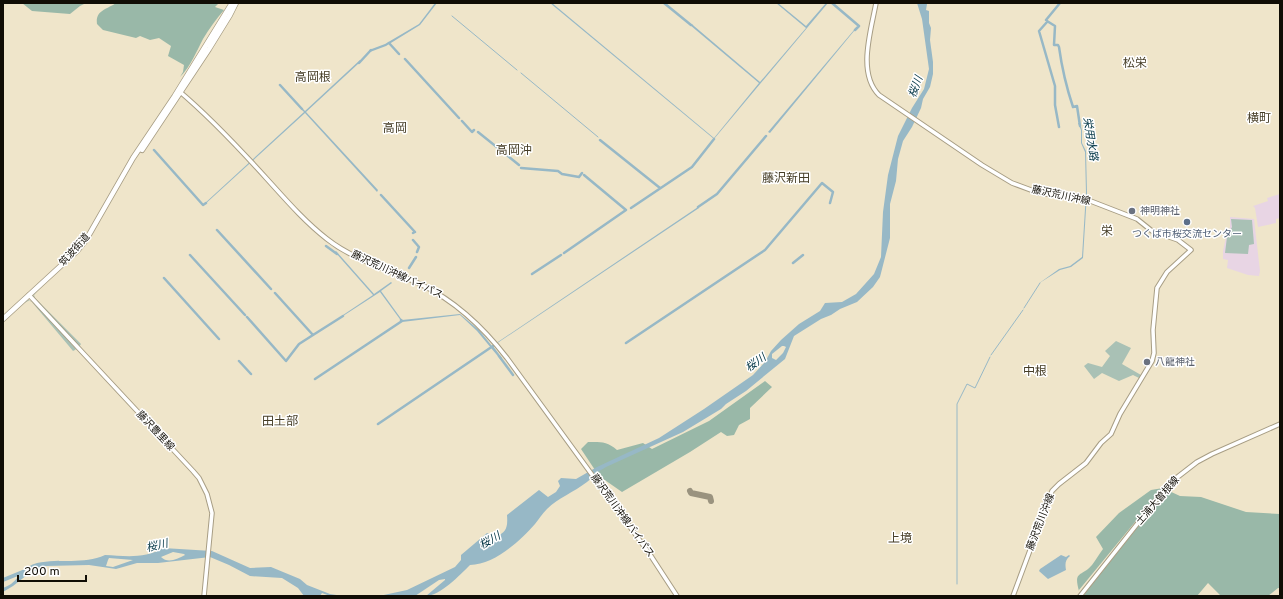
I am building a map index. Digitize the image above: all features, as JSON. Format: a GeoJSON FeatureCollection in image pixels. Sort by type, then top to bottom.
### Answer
{"type":"FeatureCollection","features":[{"type":"Feature","properties":{"kind":"highway","name":"筑波街道"},"geometry":{"type":"LineString","coordinates":[[179,92],[232,3]]}},
{"type":"Feature","properties":{"kind":"highway","name":"筑波街道"},"geometry":{"type":"LineString","coordinates":[[3,319],[77,251],[86,240],[128,166],[179,92],[230,15],[236,3]]}},
{"type":"Feature","properties":{"kind":"main road","name":"藤沢荒川沖線"},"geometry":{"type":"LineString","coordinates":[[876,3],[866,66],[868,76],[874,90],[890,103],[1012,183],[1038,194],[1088,200],[1137,219],[1152,232],[1178,240],[1191,250],[1167,272],[1158,285],[1154,313],[1154,351],[1152,361],[1143,373],[1109,436],[1101,443],[1086,463],[1052,491],[1013,596]]}},
{"type":"Feature","properties":{"kind":"main road","name":"藤沢荒川沖線バイパス"},"geometry":{"type":"LineString","coordinates":[[179,92],[212,120],[303,218],[328,240],[361,260],[417,283],[438,294],[472,318],[497,345],[649,553],[678,596]]}},
{"type":"Feature","properties":{"kind":"main road","name":"藤沢豊里線"},"geometry":{"type":"LineString","coordinates":[[29,295],[198,478],[207,494],[212,520],[204,596]]}},
{"type":"Feature","properties":{"kind":"main road","name":"土浦大曽根線"},"geometry":{"type":"LineString","coordinates":[[1080,596],[1157,499],[1175,479],[1197,462],[1212,454],[1280,424]]}},
{"type":"Feature","properties":{"kind":"shaded area"},"geometry":{"type":"Polygon","coordinates":[[[1280,194],[1280,218],[1276,219],[1276,223],[1258,227],[1255,208],[1253,206],[1268,201],[1267,198],[1280,194]]]}},
{"type":"Feature","properties":{"kind":"shaded area"},"geometry":{"type":"Polygon","coordinates":[[[1230,217],[1254,219],[1260,271],[1259,276],[1248,275],[1227,268],[1228,260],[1223,259],[1223,251],[1230,227],[1230,217]]]}},
{"type":"Feature","properties":{"kind":"green space"},"geometry":{"type":"Polygon","coordinates":[[[22,3],[86,3],[70,14],[32,11],[22,3]]]}},
{"type":"Feature","properties":{"kind":"green space"},"geometry":{"type":"Polygon","coordinates":[[[116,3],[219,3],[215,7],[224,10],[215,20],[190,64],[180,77],[183,72],[184,65],[168,56],[171,46],[159,38],[150,40],[140,36],[136,38],[103,30],[97,24],[97,19],[100,13],[116,3]]]}},
{"type":"Feature","properties":{"kind":"green space"},"geometry":{"type":"Polygon","coordinates":[[[1231,219],[1252,220],[1254,244],[1249,245],[1248,254],[1225,253],[1227,237],[1232,227],[1231,219]]]}},
{"type":"Feature","properties":{"kind":"green space"},"geometry":{"type":"Polygon","coordinates":[[[43,285],[34,295],[35,298],[81,344],[79,347],[33,297],[34,293],[43,285]]]}},
{"type":"Feature","properties":{"kind":"green space"},"geometry":{"type":"Polygon","coordinates":[[[32,302],[60,330],[76,349],[75,350],[73,351],[32,302]]]}},
{"type":"Feature","properties":{"kind":"green space"},"geometry":{"type":"Polygon","coordinates":[[[1116,341],[1131,348],[1122,364],[1141,375],[1139,378],[1133,375],[1119,381],[1102,373],[1094,379],[1084,366],[1088,363],[1102,367],[1110,356],[1105,351],[1116,341]]]}},
{"type":"Feature","properties":{"kind":"green space"},"geometry":{"type":"Polygon","coordinates":[[[765,381],[772,387],[750,408],[750,419],[739,425],[734,435],[727,436],[721,432],[622,492],[599,476],[581,449],[588,442],[600,442],[617,450],[643,443],[652,449],[709,421],[765,381]]]}},
{"type":"Feature","properties":{"kind":"green space"},"geometry":{"type":"Polygon","coordinates":[[[1163,488],[1079,591],[1077,584],[1078,577],[1092,565],[1103,549],[1096,537],[1119,513],[1151,490],[1163,488]]]}},
{"type":"Feature","properties":{"kind":"green space"},"geometry":{"type":"Polygon","coordinates":[[[1167,490],[1180,496],[1201,497],[1246,512],[1280,514],[1280,588],[1268,596],[1221,596],[1208,583],[1197,596],[1083,596],[1167,490]]]}},
{"type":"Feature","properties":{"kind":"water"},"geometry":{"type":"Polygon","coordinates":[[[435,3],[437,3],[420,25],[386,46],[370,52],[369,50],[385,44],[419,24],[435,3]]]}},
{"type":"Feature","properties":{"kind":"water"},"geometry":{"type":"Polygon","coordinates":[[[550,3],[552,3],[714,138],[759,83],[690,25],[692,24],[760,82],[806,28],[776,3],[778,3],[806,26],[826,3],[828,3],[714,139],[550,3]]]}},
{"type":"Feature","properties":{"kind":"water"},"geometry":{"type":"Polygon","coordinates":[[[917,3],[927,4],[926,10],[929,11],[933,74],[930,87],[923,99],[921,108],[903,141],[898,159],[896,181],[890,204],[890,238],[880,277],[873,287],[857,302],[821,319],[794,336],[785,359],[746,391],[721,409],[683,432],[606,467],[596,473],[577,489],[551,505],[522,538],[497,557],[479,564],[470,565],[450,584],[432,595],[426,596],[445,579],[439,580],[415,596],[379,596],[407,590],[455,567],[461,560],[461,555],[487,533],[496,537],[502,533],[507,526],[507,515],[539,490],[548,497],[556,492],[560,486],[558,481],[561,478],[576,479],[597,467],[659,438],[753,375],[765,362],[771,351],[781,340],[799,324],[820,311],[825,303],[842,302],[856,294],[874,274],[881,257],[883,212],[888,175],[898,136],[912,108],[924,89],[929,69],[922,19],[917,3]],[[784,346],[772,354],[772,358],[776,360],[783,353],[786,347],[784,346]]]}},
{"type":"Feature","properties":{"kind":"water"},"geometry":{"type":"Polygon","coordinates":[[[859,25],[770,133],[768,132],[854,30],[859,25]]]}},
{"type":"Feature","properties":{"kind":"water"},"geometry":{"type":"Polygon","coordinates":[[[360,60],[361,62],[306,112],[378,190],[377,192],[305,113],[203,206],[304,112],[302,110],[303,109],[305,111],[360,60]]]}},
{"type":"Feature","properties":{"kind":"water"},"geometry":{"type":"Polygon","coordinates":[[[1078,123],[1080,123],[1082,130],[1082,143],[1086,151],[1087,193],[1083,258],[1071,267],[1060,270],[1038,284],[1059,269],[1070,266],[1082,257],[1086,193],[1085,152],[1081,143],[1081,130],[1078,123]]]}},
{"type":"Feature","properties":{"kind":"water"},"geometry":{"type":"Polygon","coordinates":[[[698,207],[699,208],[493,346],[502,358],[501,360],[477,331],[460,315],[402,322],[380,292],[343,316],[373,295],[335,252],[336,251],[374,294],[391,282],[392,283],[381,291],[402,320],[460,314],[479,330],[492,346],[698,207]]]}},
{"type":"Feature","properties":{"kind":"water"},"geometry":{"type":"Polygon","coordinates":[[[163,548],[212,551],[250,568],[271,567],[300,579],[307,585],[330,594],[343,596],[330,596],[322,593],[320,596],[304,596],[298,588],[282,578],[250,576],[210,557],[158,563],[137,563],[116,569],[89,565],[46,566],[27,575],[3,592],[3,588],[11,584],[29,566],[33,564],[54,561],[88,560],[105,555],[127,556],[156,552],[163,548]],[[173,552],[161,557],[170,560],[185,555],[173,552]],[[109,558],[106,566],[113,567],[133,560],[109,558]]]}},
{"type":"Feature","properties":{"kind":"water"},"geometry":{"type":"Polygon","coordinates":[[[1061,555],[1066,557],[1069,555],[1070,556],[1066,562],[1066,570],[1048,579],[1039,571],[1040,569],[1061,555]]]}},
{"type":"Feature","properties":{"kind":"waterway"},"geometry":{"type":"LineString","coordinates":[[664,3],[691,25]]}},
{"type":"Feature","properties":{"kind":"waterway"},"geometry":{"type":"LineString","coordinates":[[832,3],[859,26],[855,30]]}},
{"type":"Feature","properties":{"kind":"waterway","name":"栄用水路"},"geometry":{"type":"LineString","coordinates":[[1046,20],[1060,3]]}},
{"type":"Feature","properties":{"kind":"waterway"},"geometry":{"type":"LineString","coordinates":[[452,16],[517,70]]}},
{"type":"Feature","properties":{"kind":"waterway","name":"栄用水路"},"geometry":{"type":"LineString","coordinates":[[1047,21],[1055,26],[1054,45],[1058,45],[1059,47],[1066,85],[1073,107],[1077,106],[1080,126]]}},
{"type":"Feature","properties":{"kind":"waterway"},"geometry":{"type":"LineString","coordinates":[[1047,22],[1039,31],[1055,86],[1055,105],[1059,127]]}},
{"type":"Feature","properties":{"kind":"waterway"},"geometry":{"type":"LineString","coordinates":[[389,43],[399,54]]}},
{"type":"Feature","properties":{"kind":"waterway"},"geometry":{"type":"LineString","coordinates":[[359,63],[371,50]]}},
{"type":"Feature","properties":{"kind":"waterway"},"geometry":{"type":"LineString","coordinates":[[405,59],[459,118]]}},
{"type":"Feature","properties":{"kind":"waterway"},"geometry":{"type":"LineString","coordinates":[[521,73],[598,137]]}},
{"type":"Feature","properties":{"kind":"waterway"},"geometry":{"type":"LineString","coordinates":[[280,85],[302,109]]}},
{"type":"Feature","properties":{"kind":"waterway"},"geometry":{"type":"LineString","coordinates":[[462,121],[472,132],[474,130]]}},
{"type":"Feature","properties":{"kind":"waterway"},"geometry":{"type":"LineString","coordinates":[[478,132],[519,165]]}},
{"type":"Feature","properties":{"kind":"waterway"},"geometry":{"type":"LineString","coordinates":[[698,207],[717,194],[766,136]]}},
{"type":"Feature","properties":{"kind":"waterway"},"geometry":{"type":"LineString","coordinates":[[631,208],[692,167],[714,139]]}},
{"type":"Feature","properties":{"kind":"waterway"},"geometry":{"type":"LineString","coordinates":[[600,140],[660,188]]}},
{"type":"Feature","properties":{"kind":"waterway"},"geometry":{"type":"LineString","coordinates":[[154,150],[203,205],[206,203]]}},
{"type":"Feature","properties":{"kind":"waterway"},"geometry":{"type":"LineString","coordinates":[[521,168],[558,171],[562,174],[579,177],[582,173]]}},
{"type":"Feature","properties":{"kind":"waterway"},"geometry":{"type":"LineString","coordinates":[[564,253],[626,210],[584,175]]}},
{"type":"Feature","properties":{"kind":"waterway"},"geometry":{"type":"LineString","coordinates":[[626,343],[765,250],[822,183],[833,192],[830,203]]}},
{"type":"Feature","properties":{"kind":"waterway"},"geometry":{"type":"LineString","coordinates":[[381,195],[415,232],[413,233]]}},
{"type":"Feature","properties":{"kind":"waterway"},"geometry":{"type":"LineString","coordinates":[[217,230],[271,289]]}},
{"type":"Feature","properties":{"kind":"waterway"},"geometry":{"type":"LineString","coordinates":[[413,240],[419,247],[417,252]]}},
{"type":"Feature","properties":{"kind":"waterway"},"geometry":{"type":"LineString","coordinates":[[326,246],[337,254]]}},
{"type":"Feature","properties":{"kind":"waterway"},"geometry":{"type":"LineString","coordinates":[[190,255],[245,315]]}},
{"type":"Feature","properties":{"kind":"waterway"},"geometry":{"type":"LineString","coordinates":[[532,274],[561,255]]}},
{"type":"Feature","properties":{"kind":"waterway"},"geometry":{"type":"LineString","coordinates":[[793,263],[803,255]]}},
{"type":"Feature","properties":{"kind":"waterway"},"geometry":{"type":"LineString","coordinates":[[409,268],[416,257]]}},
{"type":"Feature","properties":{"kind":"waterway"},"geometry":{"type":"LineString","coordinates":[[164,278],[219,339]]}},
{"type":"Feature","properties":{"kind":"waterway"},"geometry":{"type":"LineString","coordinates":[[1024,308],[1040,283]]}},
{"type":"Feature","properties":{"kind":"waterway"},"geometry":{"type":"LineString","coordinates":[[275,293],[313,335],[343,316]]}},
{"type":"Feature","properties":{"kind":"waterway"},"geometry":{"type":"LineString","coordinates":[[991,355],[1023,310]]}},
{"type":"Feature","properties":{"kind":"waterway"},"geometry":{"type":"LineString","coordinates":[[247,317],[286,361],[299,344],[313,335]]}},
{"type":"Feature","properties":{"kind":"waterway"},"geometry":{"type":"LineString","coordinates":[[315,379],[402,321],[401,320]]}},
{"type":"Feature","properties":{"kind":"waterway"},"geometry":{"type":"LineString","coordinates":[[378,424],[493,346]]}},
{"type":"Feature","properties":{"kind":"waterway"},"geometry":{"type":"LineString","coordinates":[[499,356],[513,375]]}},
{"type":"Feature","properties":{"kind":"waterway"},"geometry":{"type":"LineString","coordinates":[[957,584],[957,404],[967,384],[975,388],[990,357]]}},
{"type":"Feature","properties":{"kind":"waterway"},"geometry":{"type":"LineString","coordinates":[[239,361],[251,374]]}},
{"type":"Feature","properties":{"kind":"waterway","name":"桜川"},"geometry":{"type":"LineString","coordinates":[[3,580],[25,571]]}},
{"type":"Feature","properties":{"kind":"taxiway"},"geometry":{"type":"LineString","coordinates":[[690,491],[691,493],[710,497],[711,501]]}},
{"type":"Feature","properties":{"kind":"place","name":"神明神社"},"geometry":{"type":"Point","coordinates":[1132,211]}},
{"type":"Feature","properties":{"kind":"place","name":"つくば市桜交流センター"},"geometry":{"type":"Point","coordinates":[1187,222]}},
{"type":"Feature","properties":{"kind":"place","name":"八龍神社"},"geometry":{"type":"Point","coordinates":[1147,362]}},
{"type":"Feature","properties":{"kind":"district","name":"松栄"},"geometry":{"type":"Point","coordinates":[1135,64]}},
{"type":"Feature","properties":{"kind":"district","name":"高岡根"},"geometry":{"type":"Point","coordinates":[313,78]}},
{"type":"Feature","properties":{"kind":"district","name":"横町"},"geometry":{"type":"Point","coordinates":[1259,119]}},
{"type":"Feature","properties":{"kind":"district","name":"高岡"},"geometry":{"type":"Point","coordinates":[395,129]}},
{"type":"Feature","properties":{"kind":"district","name":"高岡沖"},"geometry":{"type":"Point","coordinates":[514,151]}},
{"type":"Feature","properties":{"kind":"district","name":"藤沢新田"},"geometry":{"type":"Point","coordinates":[786,179]}},
{"type":"Feature","properties":{"kind":"district","name":"栄"},"geometry":{"type":"Point","coordinates":[1107,232]}},
{"type":"Feature","properties":{"kind":"district","name":"中根"},"geometry":{"type":"Point","coordinates":[1035,372]}},
{"type":"Feature","properties":{"kind":"district","name":"田土部"},"geometry":{"type":"Point","coordinates":[280,422]}},
{"type":"Feature","properties":{"kind":"district","name":"上境"},"geometry":{"type":"Point","coordinates":[900,539]}}]}
